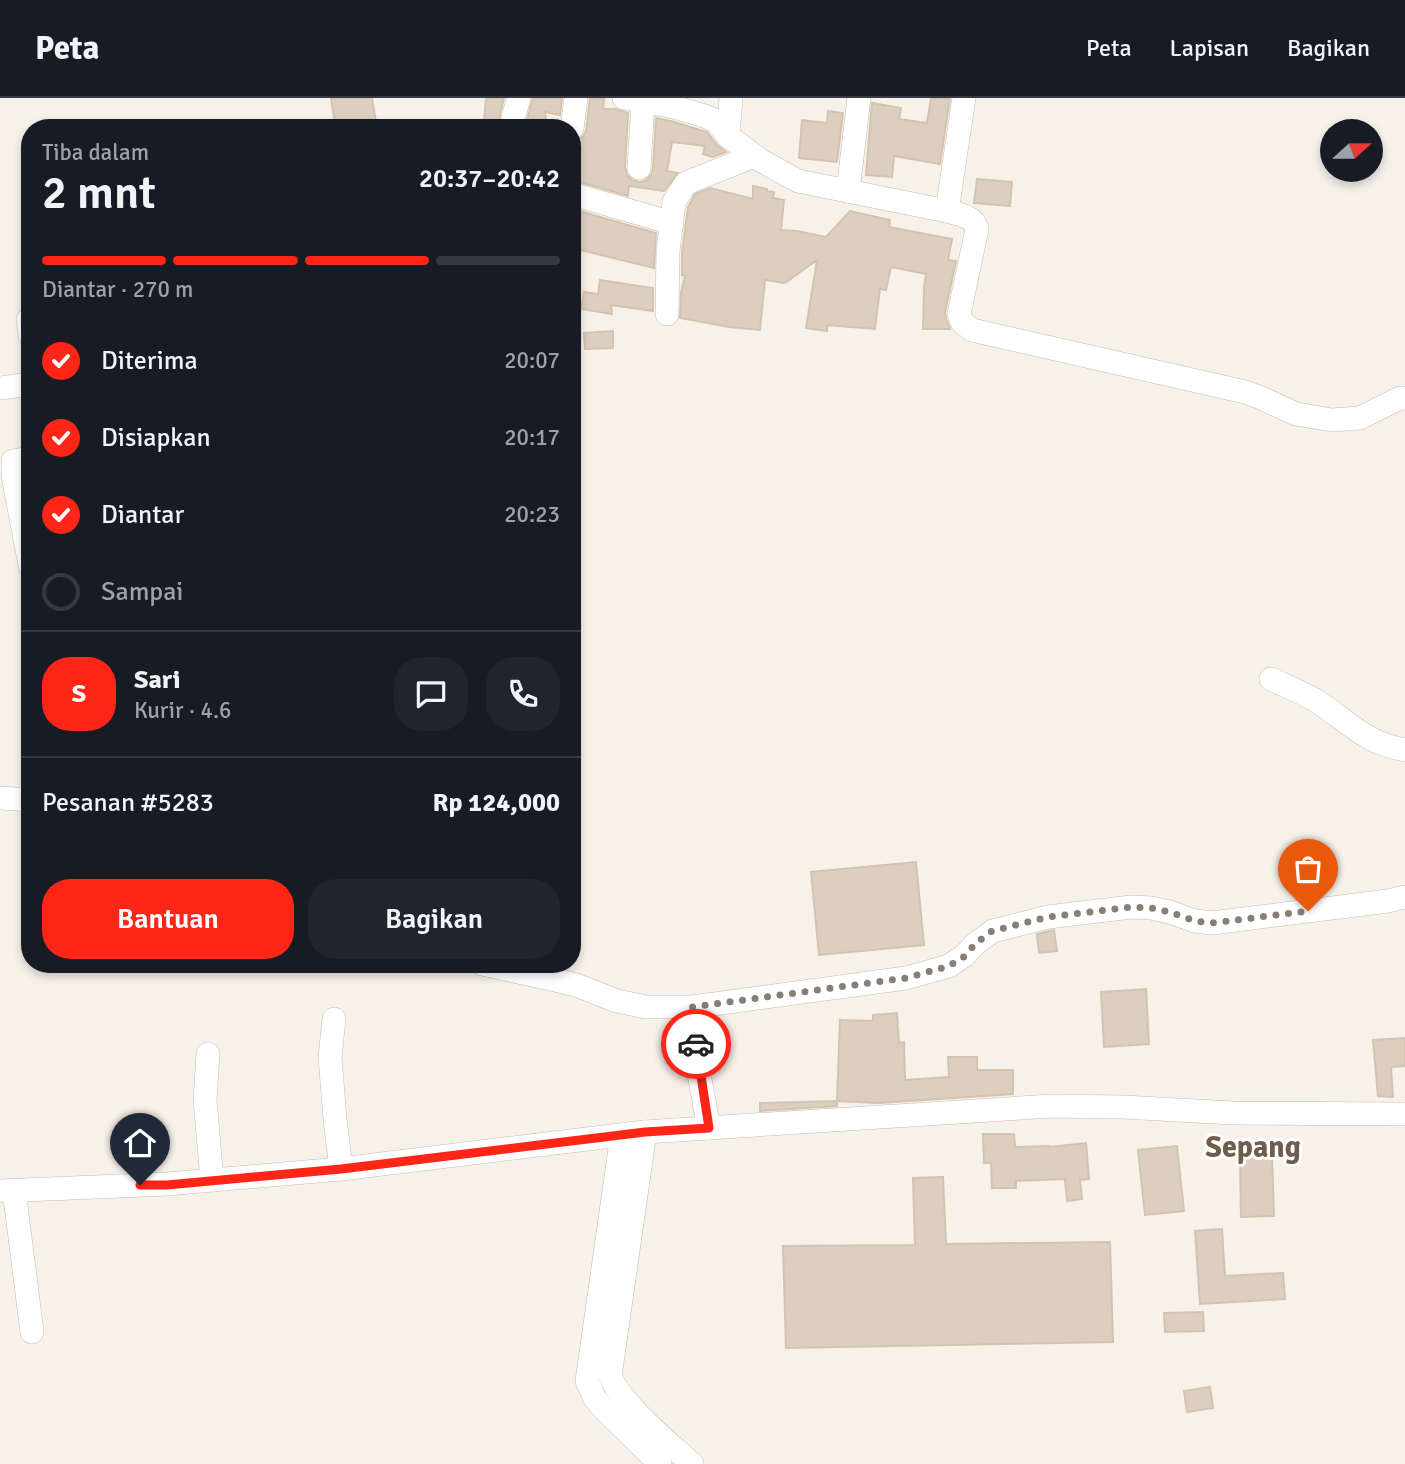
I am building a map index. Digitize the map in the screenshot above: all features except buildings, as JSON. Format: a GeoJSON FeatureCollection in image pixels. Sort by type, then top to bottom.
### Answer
{"type":"FeatureCollection","features":[{"type":"Feature","properties":{"kind":"street"},"geometry":{"type":"LineString","coordinates":[[513,119],[519,98]]}},
{"type":"Feature","properties":{"kind":"street"},"geometry":{"type":"LineString","coordinates":[[573,119],[576,98]]}},
{"type":"Feature","properties":{"kind":"street"},"geometry":{"type":"LineString","coordinates":[[728,136],[731,98]]}},
{"type":"Feature","properties":{"kind":"street"},"geometry":{"type":"LineString","coordinates":[[848,191],[859,98]]}},
{"type":"Feature","properties":{"kind":"street"},"geometry":{"type":"LineString","coordinates":[[947,211],[964,98]]}},
{"type":"Feature","properties":{"kind":"street"},"geometry":{"type":"LineString","coordinates":[[639,168],[634,100],[705,116],[716,121],[728,136],[754,156],[798,181],[947,211],[975,222],[977,229],[959,314],[962,322],[972,330],[1245,392],[1296,414],[1332,420],[1360,418],[1405,398]]}},
{"type":"Feature","properties":{"kind":"street"},"geometry":{"type":"LineString","coordinates":[[667,314],[668,251],[674,202],[686,183],[754,156]]}},
{"type":"Feature","properties":{"kind":"street"},"geometry":{"type":"LineString","coordinates":[[581,197],[672,223]]}},
{"type":"Feature","properties":{"kind":"street"},"geometry":{"type":"LineString","coordinates":[[0,388],[21,385]]}},
{"type":"Feature","properties":{"kind":"street"},"geometry":{"type":"LineString","coordinates":[[14,460],[13,476],[21,518]]}},
{"type":"Feature","properties":{"kind":"street"},"geometry":{"type":"LineString","coordinates":[[1271,679],[1314,700],[1363,735],[1389,747],[1405,750]]}},
{"type":"Feature","properties":{"kind":"street"},"geometry":{"type":"LineString","coordinates":[[0,798],[21,799]]}},
{"type":"Feature","properties":{"kind":"street"},"geometry":{"type":"LineString","coordinates":[[523,973],[576,985],[617,1001],[646,1007],[692,1007],[906,978],[949,966],[965,956],[992,931],[1048,917],[1131,907],[1151,908],[1195,921],[1212,923],[1405,897]]}},
{"type":"Feature","properties":{"kind":"street"},"geometry":{"type":"LineString","coordinates":[[692,1007],[698,1069],[709,1128]]}},
{"type":"Feature","properties":{"kind":"street"},"geometry":{"type":"LineString","coordinates":[[334,1019],[331,1067],[341,1169]]}},
{"type":"Feature","properties":{"kind":"street"},"geometry":{"type":"LineString","coordinates":[[208,1054],[205,1100],[212,1180]]}},
{"type":"Feature","properties":{"kind":"street"},"geometry":{"type":"LineString","coordinates":[[32,1332],[7,1191],[167,1185],[341,1169],[645,1132],[1052,1106],[1246,1113],[1405,1114]]}},
{"type":"Feature","properties":{"kind":"street"},"geometry":{"type":"LineString","coordinates":[[645,1132],[623,1206],[604,1342],[587,1381],[594,1397],[660,1464]]}},
{"type":"Feature","properties":{"kind":"street"},"geometry":{"type":"LineString","coordinates":[[622,1135],[623,1206]]}},
{"type":"Feature","properties":{"kind":"street"},"geometry":{"type":"LineString","coordinates":[[604,1342],[614,1384],[631,1406],[692,1464]]}},
{"type":"Feature","properties":{"kind":"way so far"},"geometry":{"type":"LineString","coordinates":[[696,1044],[692,1007],[906,978],[949,966],[965,956],[992,931],[1048,917],[1131,907],[1151,908],[1195,921],[1212,923],[1308,911]]}},
{"type":"Feature","properties":{"kind":"district","name":"Sepang"},"geometry":{"type":"Point","coordinates":[1253,1147]}},
{"type":"Feature","properties":{"kind":"route"},"geometry":{"type":"LineString","coordinates":[[140,1185],[167,1185],[341,1169],[645,1132],[709,1128],[696,1044]]}}]}
